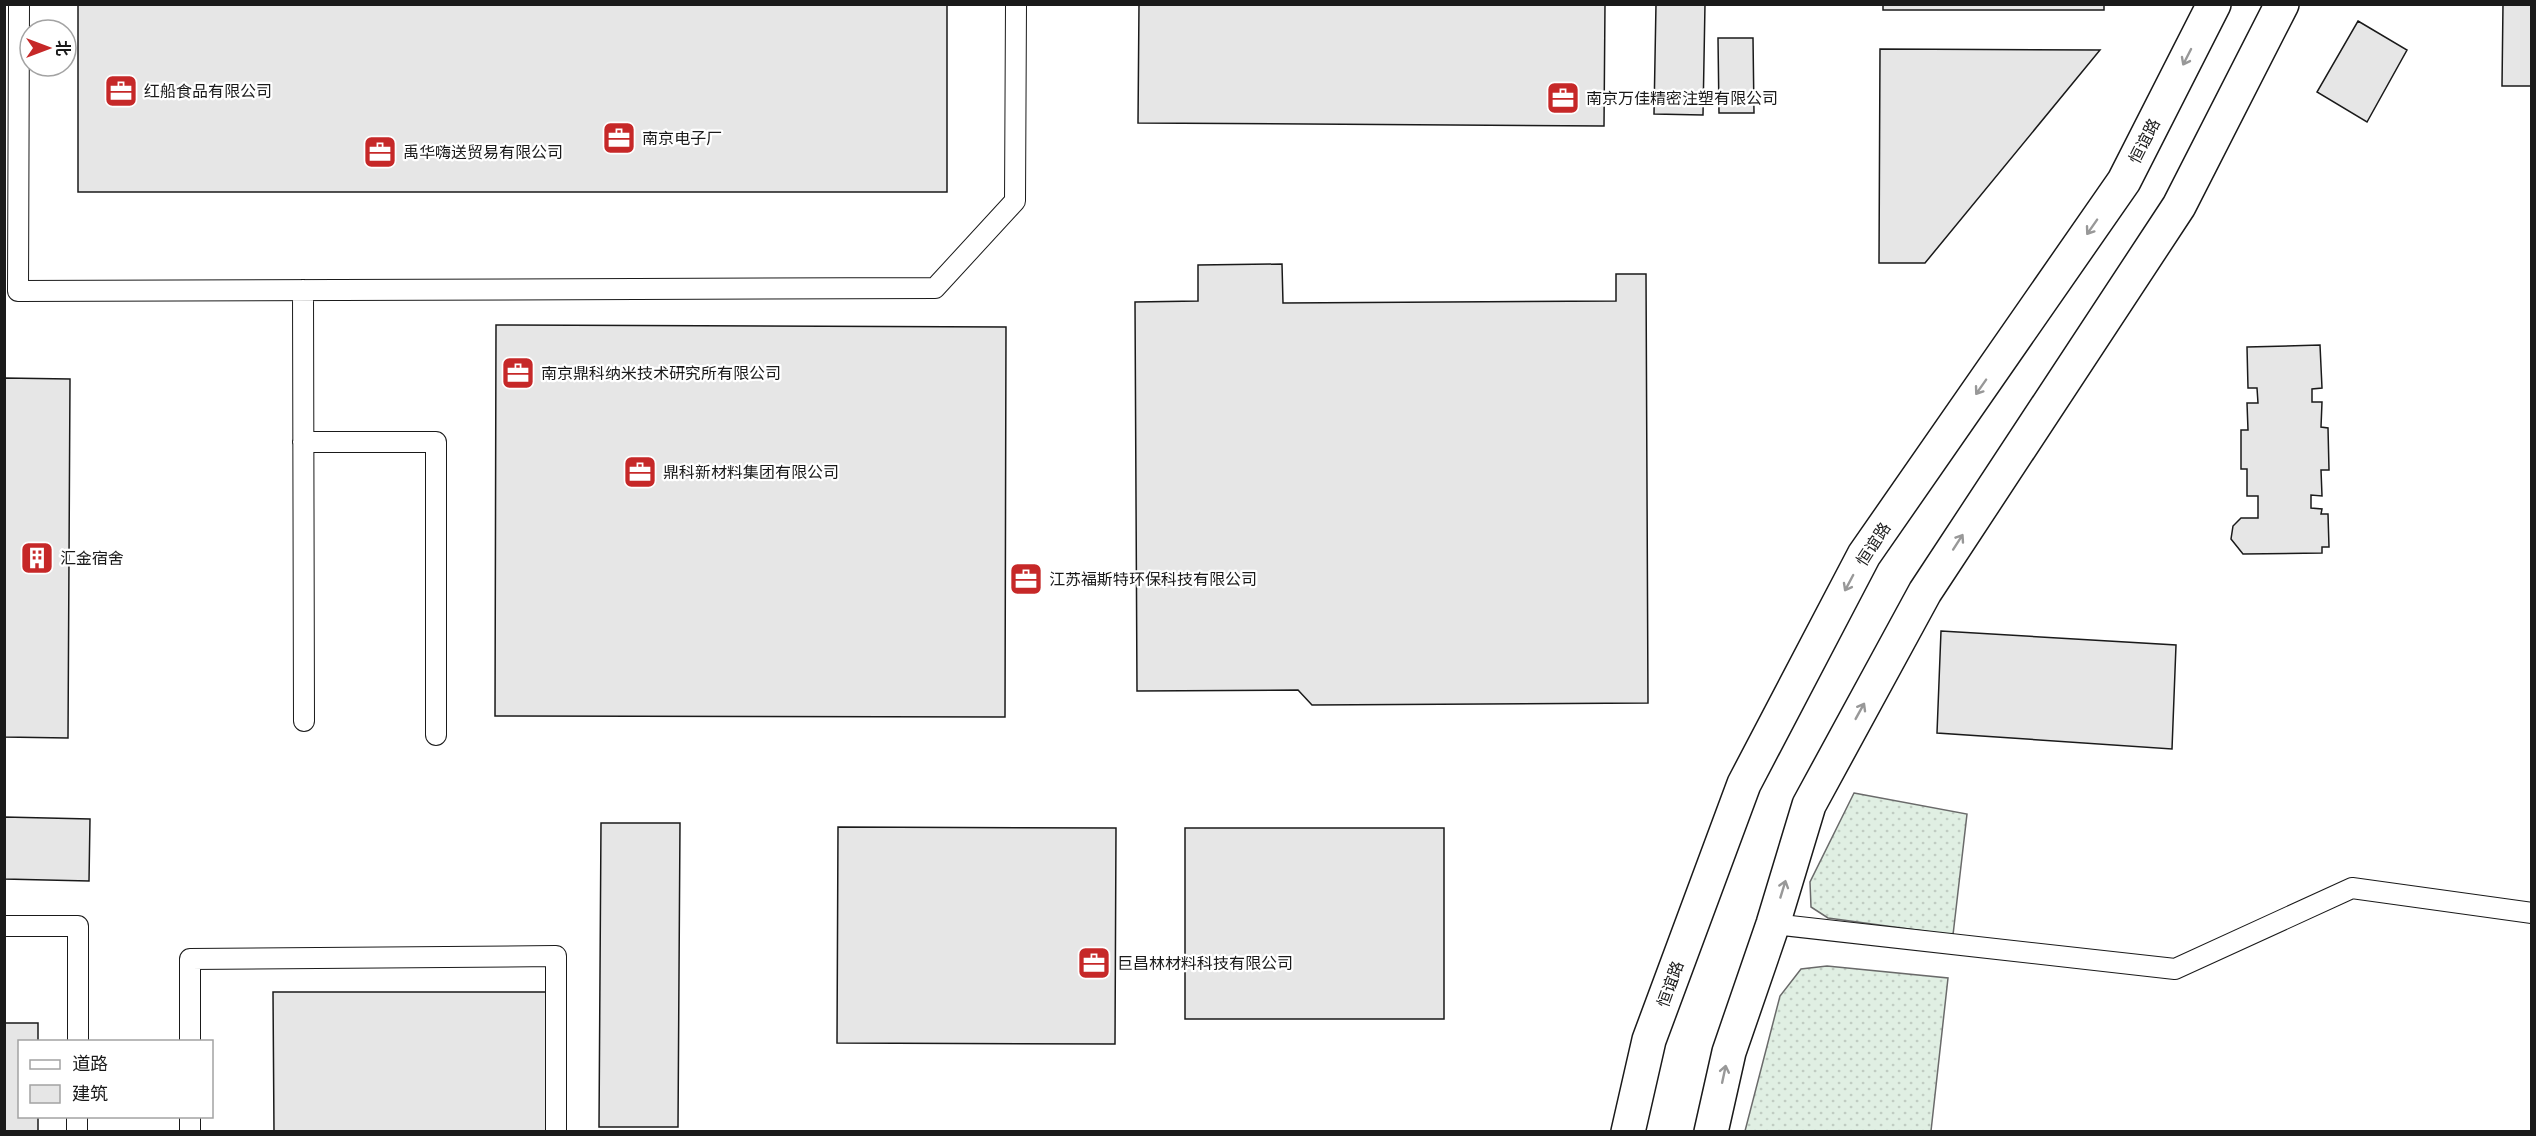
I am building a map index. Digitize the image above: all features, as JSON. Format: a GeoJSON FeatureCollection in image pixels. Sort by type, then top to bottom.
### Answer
{"type":"FeatureCollection","features":[{"type":"Feature","properties":{"kind":"main road","name":"恒谊路"},"geometry":{"type":"LineString","coordinates":[[1628,1131],[1649,1040],[1750,773],[1864,555],[2124,181],[2214,4]]}},
{"type":"Feature","properties":{"kind":"main road"},"geometry":{"type":"LineString","coordinates":[[1711,1131],[1729,1052],[1773,924],[1809,806],[1925,592],[2179,206],[2282,4]]}},
{"type":"Feature","properties":{"kind":"lane"},"geometry":{"type":"LineString","coordinates":[[19,4],[18,291],[935,288],[1015,201],[1016,4]]}},
{"type":"Feature","properties":{"kind":"lane"},"geometry":{"type":"LineString","coordinates":[[303,290],[304,721]]}},
{"type":"Feature","properties":{"kind":"lane"},"geometry":{"type":"LineString","coordinates":[[303,442],[436,442],[436,735]]}},
{"type":"Feature","properties":{"kind":"lane"},"geometry":{"type":"LineString","coordinates":[[1773,924],[2175,969],[2352,888],[2532,913]]}},
{"type":"Feature","properties":{"kind":"lane"},"geometry":{"type":"LineString","coordinates":[[4,926],[78,926],[78,1040]]}},
{"type":"Feature","properties":{"kind":"lane"},"geometry":{"type":"LineString","coordinates":[[190,1040],[190,959],[556,956],[556,1131]]}},
{"type":"Feature","properties":{"kind":"green space"},"geometry":{"type":"Polygon","coordinates":[[[1854,793],[1967,814],[1953,935],[1828,918],[1811,907],[1810,882],[1854,793]]]}},
{"type":"Feature","properties":{"kind":"green space"},"geometry":{"type":"Polygon","coordinates":[[[1827,966],[1948,978],[1931,1131],[1745,1131],[1780,996],[1801,969],[1827,966]]]}},
{"type":"Feature","properties":{"kind":"building"},"geometry":{"type":"Polygon","coordinates":[[[78,4],[947,4],[947,192],[78,192],[78,4]]]}},
{"type":"Feature","properties":{"kind":"building"},"geometry":{"type":"Polygon","coordinates":[[[1139,4],[1605,4],[1604,126],[1138,123],[1139,4]]]}},
{"type":"Feature","properties":{"kind":"building"},"geometry":{"type":"Polygon","coordinates":[[[1656,4],[1705,4],[1703,115],[1654,114],[1656,4]]]}},
{"type":"Feature","properties":{"kind":"building"},"geometry":{"type":"Polygon","coordinates":[[[1883,4],[2104,4],[2104,10],[1883,10],[1883,4]]]}},
{"type":"Feature","properties":{"kind":"building"},"geometry":{"type":"Polygon","coordinates":[[[2503,4],[2532,4],[2532,86],[2502,86],[2503,4]]]}},
{"type":"Feature","properties":{"kind":"building"},"geometry":{"type":"Polygon","coordinates":[[[2358,21],[2407,50],[2367,122],[2317,92],[2358,21]]]}},
{"type":"Feature","properties":{"kind":"building"},"geometry":{"type":"Polygon","coordinates":[[[1718,38],[1753,38],[1754,113],[1719,113],[1718,38]]]}},
{"type":"Feature","properties":{"kind":"building"},"geometry":{"type":"Polygon","coordinates":[[[1880,49],[2100,50],[1925,263],[1879,263],[1880,49]]]}},
{"type":"Feature","properties":{"kind":"building"},"geometry":{"type":"Polygon","coordinates":[[[1282,264],[1283,303],[1616,301],[1616,274],[1646,274],[1648,703],[1312,705],[1298,690],[1137,691],[1135,302],[1198,301],[1198,265],[1282,264]]]}},
{"type":"Feature","properties":{"kind":"building"},"geometry":{"type":"Polygon","coordinates":[[[496,325],[1006,327],[1005,717],[495,716],[496,325]]]}},
{"type":"Feature","properties":{"kind":"building"},"geometry":{"type":"Polygon","coordinates":[[[2320,345],[2322,388],[2312,389],[2312,402],[2322,402],[2321,427],[2328,428],[2329,470],[2321,470],[2322,496],[2311,495],[2311,508],[2322,509],[2321,514],[2328,514],[2329,547],[2322,547],[2322,553],[2243,554],[2231,539],[2233,526],[2241,518],[2258,518],[2258,496],[2247,496],[2247,469],[2241,469],[2241,430],[2248,430],[2247,403],[2258,403],[2257,388],[2248,388],[2247,347],[2320,345]]]}},
{"type":"Feature","properties":{"kind":"building","name":"汇金宿舍"},"geometry":{"type":"Polygon","coordinates":[[[4,378],[70,379],[68,738],[4,737],[4,378]]]}},
{"type":"Feature","properties":{"kind":"building"},"geometry":{"type":"Polygon","coordinates":[[[1941,631],[2176,645],[2172,749],[1937,733],[1941,631]]]}},
{"type":"Feature","properties":{"kind":"building"},"geometry":{"type":"Polygon","coordinates":[[[4,817],[90,819],[89,881],[4,879],[4,817]]]}},
{"type":"Feature","properties":{"kind":"building"},"geometry":{"type":"Polygon","coordinates":[[[601,823],[680,823],[678,1127],[599,1127],[601,823]]]}},
{"type":"Feature","properties":{"kind":"building"},"geometry":{"type":"Polygon","coordinates":[[[838,827],[1116,828],[1115,1044],[837,1043],[838,827]]]}},
{"type":"Feature","properties":{"kind":"building"},"geometry":{"type":"Polygon","coordinates":[[[1185,828],[1444,828],[1444,1019],[1185,1019],[1185,828]]]}},
{"type":"Feature","properties":{"kind":"building"},"geometry":{"type":"Polygon","coordinates":[[[273,992],[549,992],[549,1132],[274,1132],[273,992]]]}},
{"type":"Feature","properties":{"kind":"building"},"geometry":{"type":"Polygon","coordinates":[[[4,1023],[38,1023],[38,1040],[18,1040],[18,1118],[38,1118],[38,1132],[4,1132],[4,1023]]]}},
{"type":"Feature","properties":{"kind":"place","name":"红船食品有限公司"},"geometry":{"type":"Point","coordinates":[121,91]}},
{"type":"Feature","properties":{"kind":"place","name":"南京万佳精密注塑有限公司"},"geometry":{"type":"Point","coordinates":[1563,98]}},
{"type":"Feature","properties":{"kind":"place","name":"南京电子厂"},"geometry":{"type":"Point","coordinates":[619,138]}},
{"type":"Feature","properties":{"kind":"place","name":"禹华嗨送贸易有限公司"},"geometry":{"type":"Point","coordinates":[380,152]}},
{"type":"Feature","properties":{"kind":"place","name":"南京鼎科纳米技术研究所有限公司"},"geometry":{"type":"Point","coordinates":[518,373]}},
{"type":"Feature","properties":{"kind":"place","name":"鼎科新材料集团有限公司"},"geometry":{"type":"Point","coordinates":[640,472]}},
{"type":"Feature","properties":{"kind":"place","name":"汇金宿舍"},"geometry":{"type":"Point","coordinates":[37,558]}},
{"type":"Feature","properties":{"kind":"place","name":"江苏福斯特环保科技有限公司"},"geometry":{"type":"Point","coordinates":[1026,579]}},
{"type":"Feature","properties":{"kind":"place","name":"巨昌林材料科技有限公司"},"geometry":{"type":"Point","coordinates":[1094,963]}}]}
